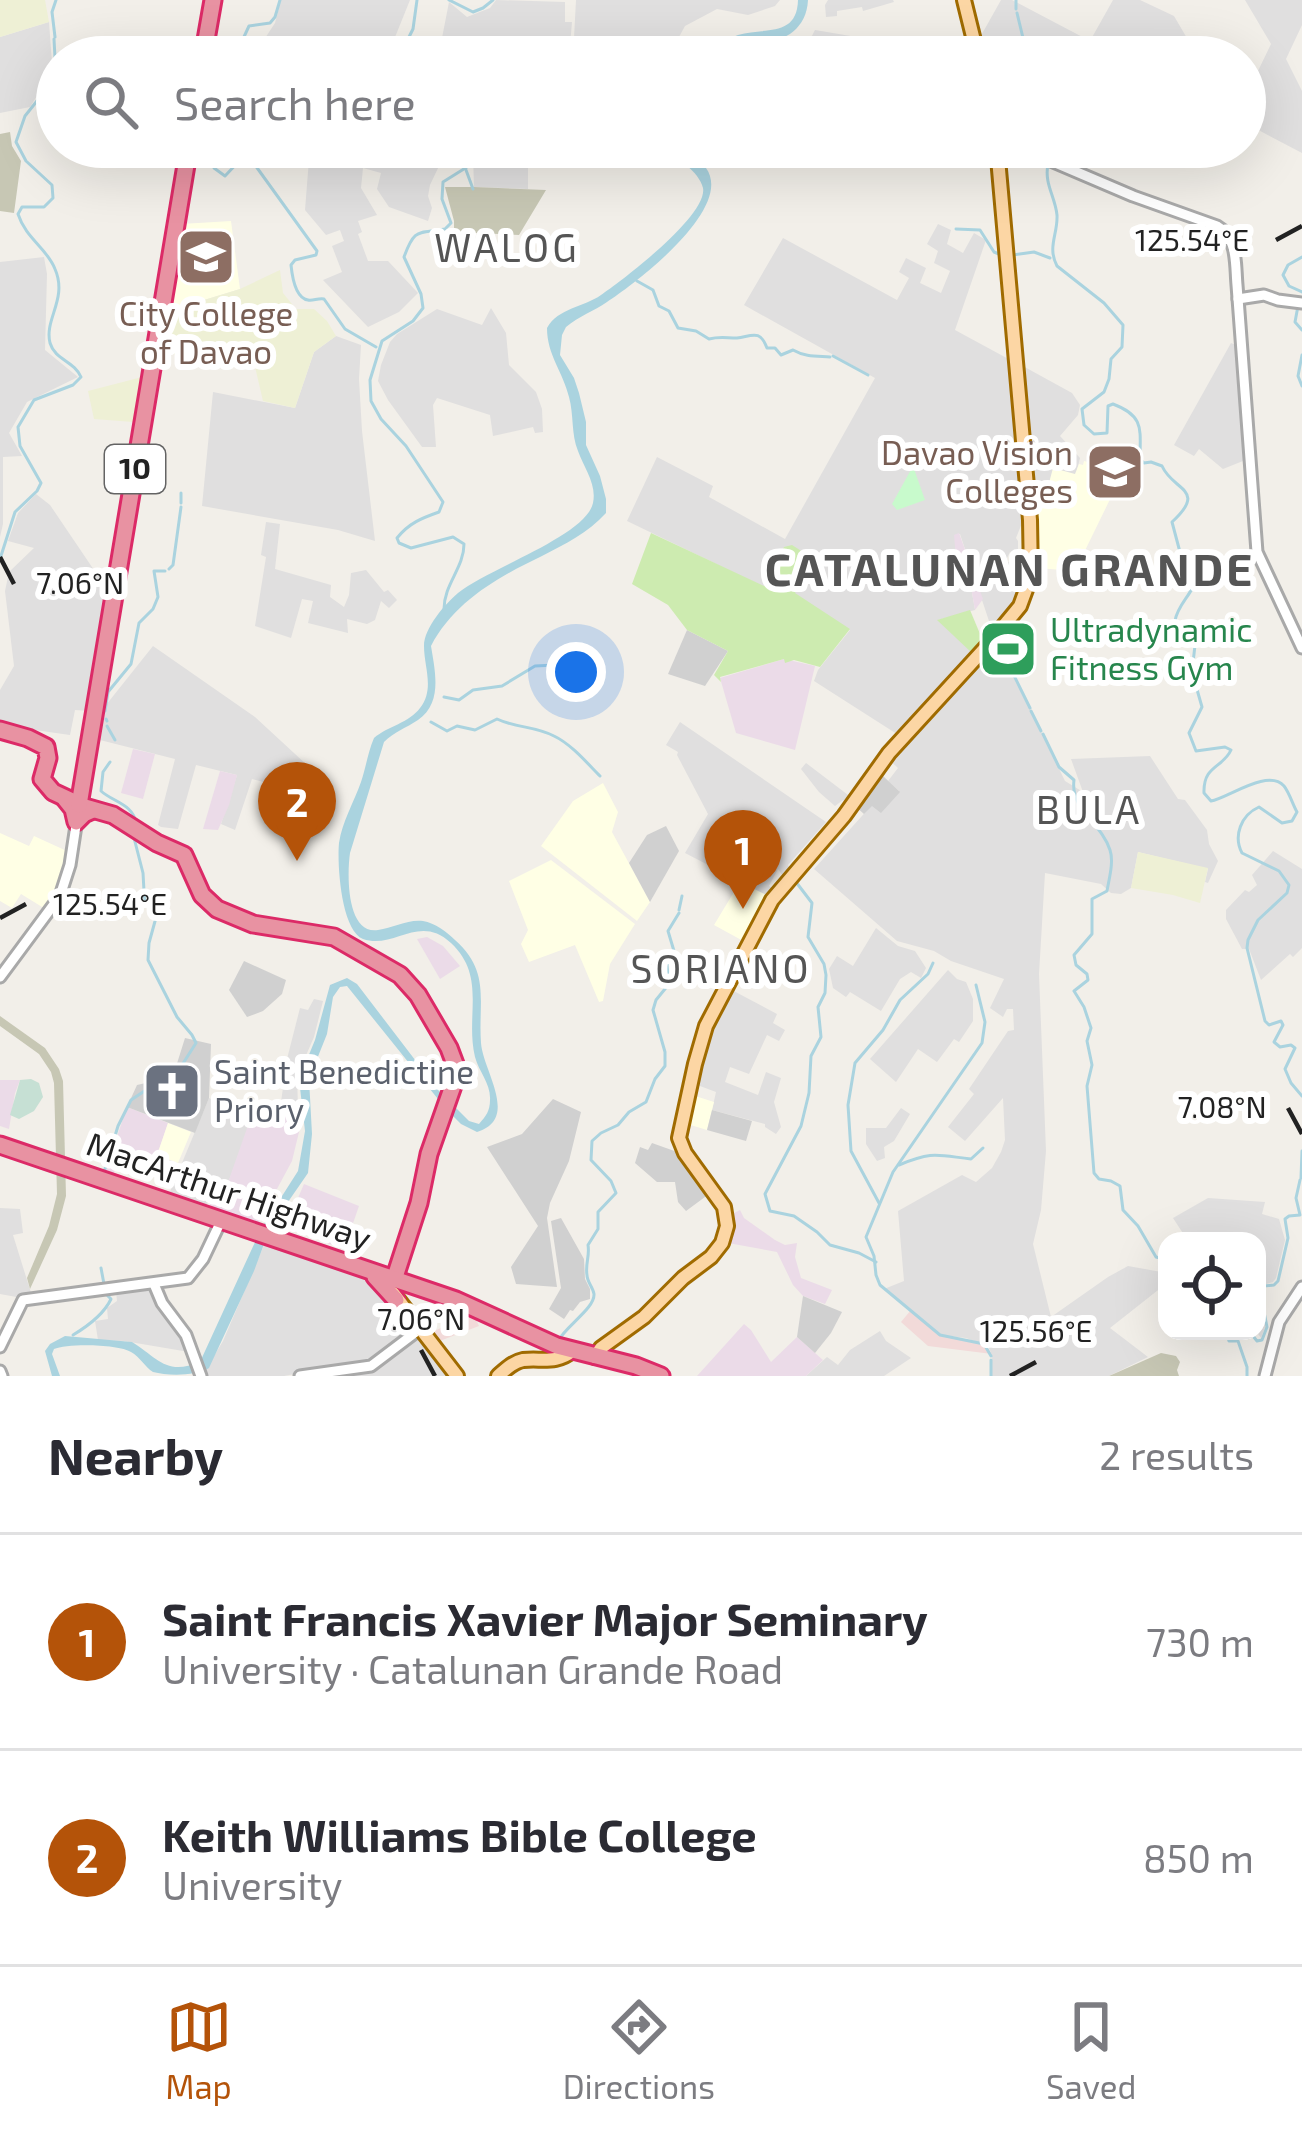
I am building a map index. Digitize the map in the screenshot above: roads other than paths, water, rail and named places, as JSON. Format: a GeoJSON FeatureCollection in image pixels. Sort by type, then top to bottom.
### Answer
{"type":"FeatureCollection","features":[{"type":"Feature","properties":{"kind":"highway"},"geometry":{"type":"LineString","coordinates":[[207,36],[213,0]]}},
{"type":"Feature","properties":{"kind":"highway","name":"10"},"geometry":{"type":"LineString","coordinates":[[83,807],[185,168]]}},
{"type":"Feature","properties":{"kind":"highway"},"geometry":{"type":"LineString","coordinates":[[0,730],[46,747],[49,756],[43,782],[49,790],[74,798],[83,807]]}},
{"type":"Feature","properties":{"kind":"highway"},"geometry":{"type":"LineString","coordinates":[[63,797],[72,807],[113,815],[185,856],[202,895],[218,909],[254,924],[334,937],[400,975],[418,994],[451,1052],[455,1076],[400,1260],[403,1276],[412,1286]]}},
{"type":"Feature","properties":{"kind":"highway","name":"MacArthur Highway"},"geometry":{"type":"LineString","coordinates":[[0,1145],[382,1276]]}},
{"type":"Feature","properties":{"kind":"highway"},"geometry":{"type":"LineString","coordinates":[[382,1276],[400,1260]]}},
{"type":"Feature","properties":{"kind":"highway"},"geometry":{"type":"LineString","coordinates":[[382,1276],[466,1304],[572,1351],[662,1376]]}},
{"type":"Feature","properties":{"kind":"highway"},"geometry":{"type":"LineString","coordinates":[[382,1276],[399,1304]]}},
{"type":"Feature","properties":{"kind":"highway"},"geometry":{"type":"LineString","coordinates":[[399,1304],[412,1286]]}},
{"type":"Feature","properties":{"kind":"main road"},"geometry":{"type":"LineString","coordinates":[[964,0],[973,36]]}},
{"type":"Feature","properties":{"kind":"main road"},"geometry":{"type":"LineString","coordinates":[[595,1357],[715,1253],[725,1235],[722,1203],[685,1154],[680,1132],[706,1026],[761,917],[889,753],[987,646],[1028,590],[1030,520],[999,168]]}},
{"type":"Feature","properties":{"kind":"main road","name":"MacArthur Highway"},"geometry":{"type":"LineString","coordinates":[[382,1276],[399,1304]]}},
{"type":"Feature","properties":{"kind":"main road"},"geometry":{"type":"LineString","coordinates":[[399,1304],[457,1376]]}},
{"type":"Feature","properties":{"kind":"main road"},"geometry":{"type":"LineString","coordinates":[[497,1376],[518,1360],[558,1359],[572,1351]]}},
{"type":"Feature","properties":{"kind":"street"},"geometry":{"type":"LineString","coordinates":[[1070,168],[1226,231],[1233,247],[1257,552],[1302,648]]}},
{"type":"Feature","properties":{"kind":"street"},"geometry":{"type":"LineString","coordinates":[[1238,299],[1264,295],[1302,303]]}},
{"type":"Feature","properties":{"kind":"street","name":"10"},"geometry":{"type":"LineString","coordinates":[[0,977],[60,896],[83,807]]}},
{"type":"Feature","properties":{"kind":"street"},"geometry":{"type":"LineString","coordinates":[[0,1347],[23,1300],[191,1275],[220,1221]]}},
{"type":"Feature","properties":{"kind":"street"},"geometry":{"type":"LineString","coordinates":[[154,1284],[186,1335],[200,1376]]}},
{"type":"Feature","properties":{"kind":"street"},"geometry":{"type":"LineString","coordinates":[[1264,1376],[1279,1322],[1302,1287]]}},
{"type":"Feature","properties":{"kind":"street"},"geometry":{"type":"LineString","coordinates":[[300,1376],[368,1367],[420,1329]]}},
{"type":"Feature","properties":{"kind":"water"},"geometry":{"type":"Polygon","coordinates":[[[798,0],[808,0],[806,14],[787,36],[736,36],[785,26],[798,0]]]}},
{"type":"Feature","properties":{"kind":"water"},"geometry":{"type":"Polygon","coordinates":[[[689,168],[706,168],[711,184],[695,223],[659,262],[571,323],[562,335],[560,355],[579,393],[586,445],[600,476],[606,513],[576,538],[479,592],[441,630],[431,646],[435,686],[431,705],[418,720],[384,742],[350,853],[351,901],[360,923],[378,930],[427,922],[452,937],[474,964],[480,988],[481,1043],[496,1093],[496,1117],[477,1132],[461,1124],[347,986],[340,987],[309,1079],[308,1173],[270,1228],[209,1368],[190,1374],[153,1372],[125,1349],[81,1345],[54,1349],[60,1376],[52,1376],[45,1351],[65,1336],[132,1342],[170,1366],[200,1362],[261,1229],[298,1171],[305,1131],[299,1079],[330,985],[347,978],[357,984],[438,1090],[469,1121],[479,1124],[487,1113],[490,1094],[475,1057],[472,983],[462,956],[451,943],[428,931],[374,941],[356,933],[342,896],[339,843],[374,738],[410,717],[424,701],[428,686],[425,639],[436,617],[472,584],[573,528],[593,503],[592,483],[576,445],[569,397],[547,328],[558,316],[627,276],[679,230],[701,200],[703,188],[689,168]]]}},
{"type":"Feature","properties":{"kind":"waterway"},"geometry":{"type":"LineString","coordinates":[[55,36],[52,12],[56,0]]}},
{"type":"Feature","properties":{"kind":"waterway"},"geometry":{"type":"LineString","coordinates":[[244,36],[249,26],[270,23],[280,0]]}},
{"type":"Feature","properties":{"kind":"waterway"},"geometry":{"type":"LineString","coordinates":[[410,36],[417,0]]}},
{"type":"Feature","properties":{"kind":"waterway"},"geometry":{"type":"LineString","coordinates":[[449,0],[473,12],[493,0]]}},
{"type":"Feature","properties":{"kind":"waterway"},"geometry":{"type":"LineString","coordinates":[[1016,0],[1016,9]]}},
{"type":"Feature","properties":{"kind":"waterway"},"geometry":{"type":"LineString","coordinates":[[1017,13],[1023,36]]}},
{"type":"Feature","properties":{"kind":"waterway"},"geometry":{"type":"LineString","coordinates":[[0,559],[15,512],[41,483],[20,446],[18,427],[34,400],[73,385],[81,377],[50,343],[58,280],[18,214],[22,207],[44,207],[53,198],[52,185],[26,161],[16,142],[25,116],[36,102]]}},
{"type":"Feature","properties":{"kind":"waterway"},"geometry":{"type":"LineString","coordinates":[[214,168],[225,176],[233,168]]}},
{"type":"Feature","properties":{"kind":"waterway"},"geometry":{"type":"LineString","coordinates":[[257,168],[317,251],[291,265],[300,295],[308,300],[324,299],[345,329],[376,347]]}},
{"type":"Feature","properties":{"kind":"waterway"},"geometry":{"type":"LineString","coordinates":[[444,609],[464,544],[453,537],[411,548],[399,543],[397,538],[406,528],[439,512],[443,502],[406,446],[381,419],[371,401],[370,380],[382,341],[413,321],[423,308],[404,257],[411,241],[451,223],[442,199],[443,182],[465,168]]}},
{"type":"Feature","properties":{"kind":"waterway"},"geometry":{"type":"LineString","coordinates":[[1048,168],[1057,215],[1053,247],[1057,266],[1104,303],[1123,325],[1122,347],[1111,359],[1104,392],[1082,409],[1084,425],[1094,434],[1107,433],[1108,406],[1113,404],[1131,414],[1138,425],[1140,459],[1162,466],[1188,496],[1172,522],[1185,571],[1194,585],[1175,621],[1192,634],[1195,645],[1192,672],[1202,707],[1189,733],[1196,751],[1231,750],[1210,772],[1204,793],[1211,801],[1258,782],[1277,781],[1297,812],[1292,821],[1282,823],[1259,807],[1243,821],[1238,840],[1242,853],[1279,871],[1289,885],[1287,893],[1258,920],[1247,948],[1265,1021],[1283,1025],[1274,1042],[1295,1048],[1285,1069],[1302,1096]]}},
{"type":"Feature","properties":{"kind":"waterway"},"geometry":{"type":"LineString","coordinates":[[466,170],[473,189]]}},
{"type":"Feature","properties":{"kind":"waterway"},"geometry":{"type":"LineString","coordinates":[[956,229],[980,230],[1001,255]]}},
{"type":"Feature","properties":{"kind":"waterway"},"geometry":{"type":"LineString","coordinates":[[1013,255],[1034,252],[1050,258]]}},
{"type":"Feature","properties":{"kind":"waterway"},"geometry":{"type":"LineString","coordinates":[[1302,257],[1288,265],[1283,275],[1289,286],[1302,292]]}},
{"type":"Feature","properties":{"kind":"waterway"},"geometry":{"type":"LineString","coordinates":[[637,281],[653,290],[659,306],[669,311],[678,328],[709,339],[755,335],[781,355],[793,350],[830,357]]}},
{"type":"Feature","properties":{"kind":"waterway"},"geometry":{"type":"LineString","coordinates":[[1298,306],[1295,322],[1302,330]]}},
{"type":"Feature","properties":{"kind":"waterway"},"geometry":{"type":"LineString","coordinates":[[1302,355],[1298,376],[1302,386]]}},
{"type":"Feature","properties":{"kind":"waterway"},"geometry":{"type":"LineString","coordinates":[[833,356],[868,375]]}},
{"type":"Feature","properties":{"kind":"waterway"},"geometry":{"type":"LineString","coordinates":[[181,493],[181,503]]}},
{"type":"Feature","properties":{"kind":"waterway"},"geometry":{"type":"LineString","coordinates":[[169,569],[181,507]]}},
{"type":"Feature","properties":{"kind":"waterway"},"geometry":{"type":"LineString","coordinates":[[105,711],[108,692],[131,664],[139,623],[158,597],[154,571],[165,571]]}},
{"type":"Feature","properties":{"kind":"waterway"},"geometry":{"type":"LineString","coordinates":[[1000,647],[1030,708]]}},
{"type":"Feature","properties":{"kind":"waterway"},"geometry":{"type":"LineString","coordinates":[[444,697],[459,700],[473,690],[502,686],[535,666],[555,665],[576,655]]}},
{"type":"Feature","properties":{"kind":"waterway"},"geometry":{"type":"LineString","coordinates":[[1031,711],[1041,731]]}},
{"type":"Feature","properties":{"kind":"waterway"},"geometry":{"type":"LineString","coordinates":[[431,722],[447,731],[457,726],[475,730],[497,719],[540,730],[567,744],[600,776]]}},
{"type":"Feature","properties":{"kind":"waterway"},"geometry":{"type":"LineString","coordinates":[[107,726],[115,740]]}},
{"type":"Feature","properties":{"kind":"waterway"},"geometry":{"type":"LineString","coordinates":[[1043,734],[1059,767],[1074,780],[1077,800],[1106,840],[1111,855],[1107,891],[1092,899],[1092,934],[1074,955],[1088,980],[1074,991],[1091,1028],[1087,1086],[1094,1173],[1120,1186],[1123,1210],[1158,1258]]}},
{"type":"Feature","properties":{"kind":"waterway"},"geometry":{"type":"LineString","coordinates":[[110,762],[103,772],[101,791],[127,807],[136,823]]}},
{"type":"Feature","properties":{"kind":"waterway"},"geometry":{"type":"LineString","coordinates":[[133,834],[144,891]]}},
{"type":"Feature","properties":{"kind":"waterway"},"geometry":{"type":"LineString","coordinates":[[796,882],[812,903],[808,937],[826,975],[818,1007],[821,1037],[811,1056],[801,1126],[765,1194],[770,1211],[794,1216],[830,1245],[876,1262]]}},
{"type":"Feature","properties":{"kind":"waterway"},"geometry":{"type":"LineString","coordinates":[[104,1172],[131,1100],[175,1076],[196,1043],[148,960],[157,914],[144,895]]}},
{"type":"Feature","properties":{"kind":"waterway"},"geometry":{"type":"LineString","coordinates":[[679,910],[682,896]]}},
{"type":"Feature","properties":{"kind":"waterway"},"geometry":{"type":"LineString","coordinates":[[558,1341],[593,1299],[588,1245],[598,1229],[598,1212],[616,1193],[591,1160],[592,1141],[646,1102],[665,1066],[653,1010],[669,984],[667,965],[674,951],[668,931],[679,913]]}},
{"type":"Feature","properties":{"kind":"waterway"},"geometry":{"type":"LineString","coordinates":[[879,1203],[851,1151],[848,1105],[855,1063],[933,963]]}},
{"type":"Feature","properties":{"kind":"waterway"},"geometry":{"type":"LineString","coordinates":[[976,985],[985,1022],[982,1043],[893,1172],[866,1237],[880,1285],[940,1335],[984,1344],[991,1356]]}},
{"type":"Feature","properties":{"kind":"waterway"},"geometry":{"type":"LineString","coordinates":[[899,1165],[935,1155],[971,1159],[983,1148]]}},
{"type":"Feature","properties":{"kind":"waterway"},"geometry":{"type":"LineString","coordinates":[[1301,1178],[1302,1151]]}},
{"type":"Feature","properties":{"kind":"waterway"},"geometry":{"type":"LineString","coordinates":[[1266,1286],[1278,1281],[1288,1238],[1285,1219],[1300,1215],[1296,1198],[1300,1180]]}},
{"type":"Feature","properties":{"kind":"waterway"},"geometry":{"type":"LineString","coordinates":[[101,1268],[104,1284]]}},
{"type":"Feature","properties":{"kind":"waterway"},"geometry":{"type":"LineString","coordinates":[[73,1335],[104,1310],[111,1299],[106,1294]]}},
{"type":"Feature","properties":{"kind":"waterway"},"geometry":{"type":"LineString","coordinates":[[1266,1322],[1266,1330]]}},
{"type":"Feature","properties":{"kind":"waterway"},"geometry":{"type":"LineString","coordinates":[[1229,1340],[1238,1341],[1247,1376]]}},
{"type":"Feature","properties":{"kind":"waterway"},"geometry":{"type":"LineString","coordinates":[[1256,1340],[1262,1340]]}},
{"type":"Feature","properties":{"kind":"waterway"},"geometry":{"type":"LineString","coordinates":[[991,1360],[991,1376]]}},
{"type":"Feature","properties":{"kind":"place","name":"City College of Davao"},"geometry":{"type":"Point","coordinates":[206,257]}},
{"type":"Feature","properties":{"kind":"place","name":"Davao Vision Colleges"},"geometry":{"type":"Point","coordinates":[1115,472]}},
{"type":"Feature","properties":{"kind":"place","name":"Ultradynamic Fitness Gym"},"geometry":{"type":"Point","coordinates":[1008,649]}},
{"type":"Feature","properties":{"kind":"place","name":"Keith Williams Bible College"},"geometry":{"type":"Point","coordinates":[297,861]}},
{"type":"Feature","properties":{"kind":"place","name":"Saint Francis Xavier Major Seminary"},"geometry":{"type":"Point","coordinates":[743,909]}},
{"type":"Feature","properties":{"kind":"place","name":"Saint Benedictine Priory"},"geometry":{"type":"Point","coordinates":[172,1091]}},
{"type":"Feature","properties":{"kind":"district","name":"WALOG"},"geometry":{"type":"Point","coordinates":[507,248]}},
{"type":"Feature","properties":{"kind":"district","name":"CATALUNAN GRANDE"},"geometry":{"type":"Point","coordinates":[1010,570]}},
{"type":"Feature","properties":{"kind":"district","name":"BULA"},"geometry":{"type":"Point","coordinates":[1089,810]}},
{"type":"Feature","properties":{"kind":"district","name":"SORIANO"},"geometry":{"type":"Point","coordinates":[721,969]}}]}
